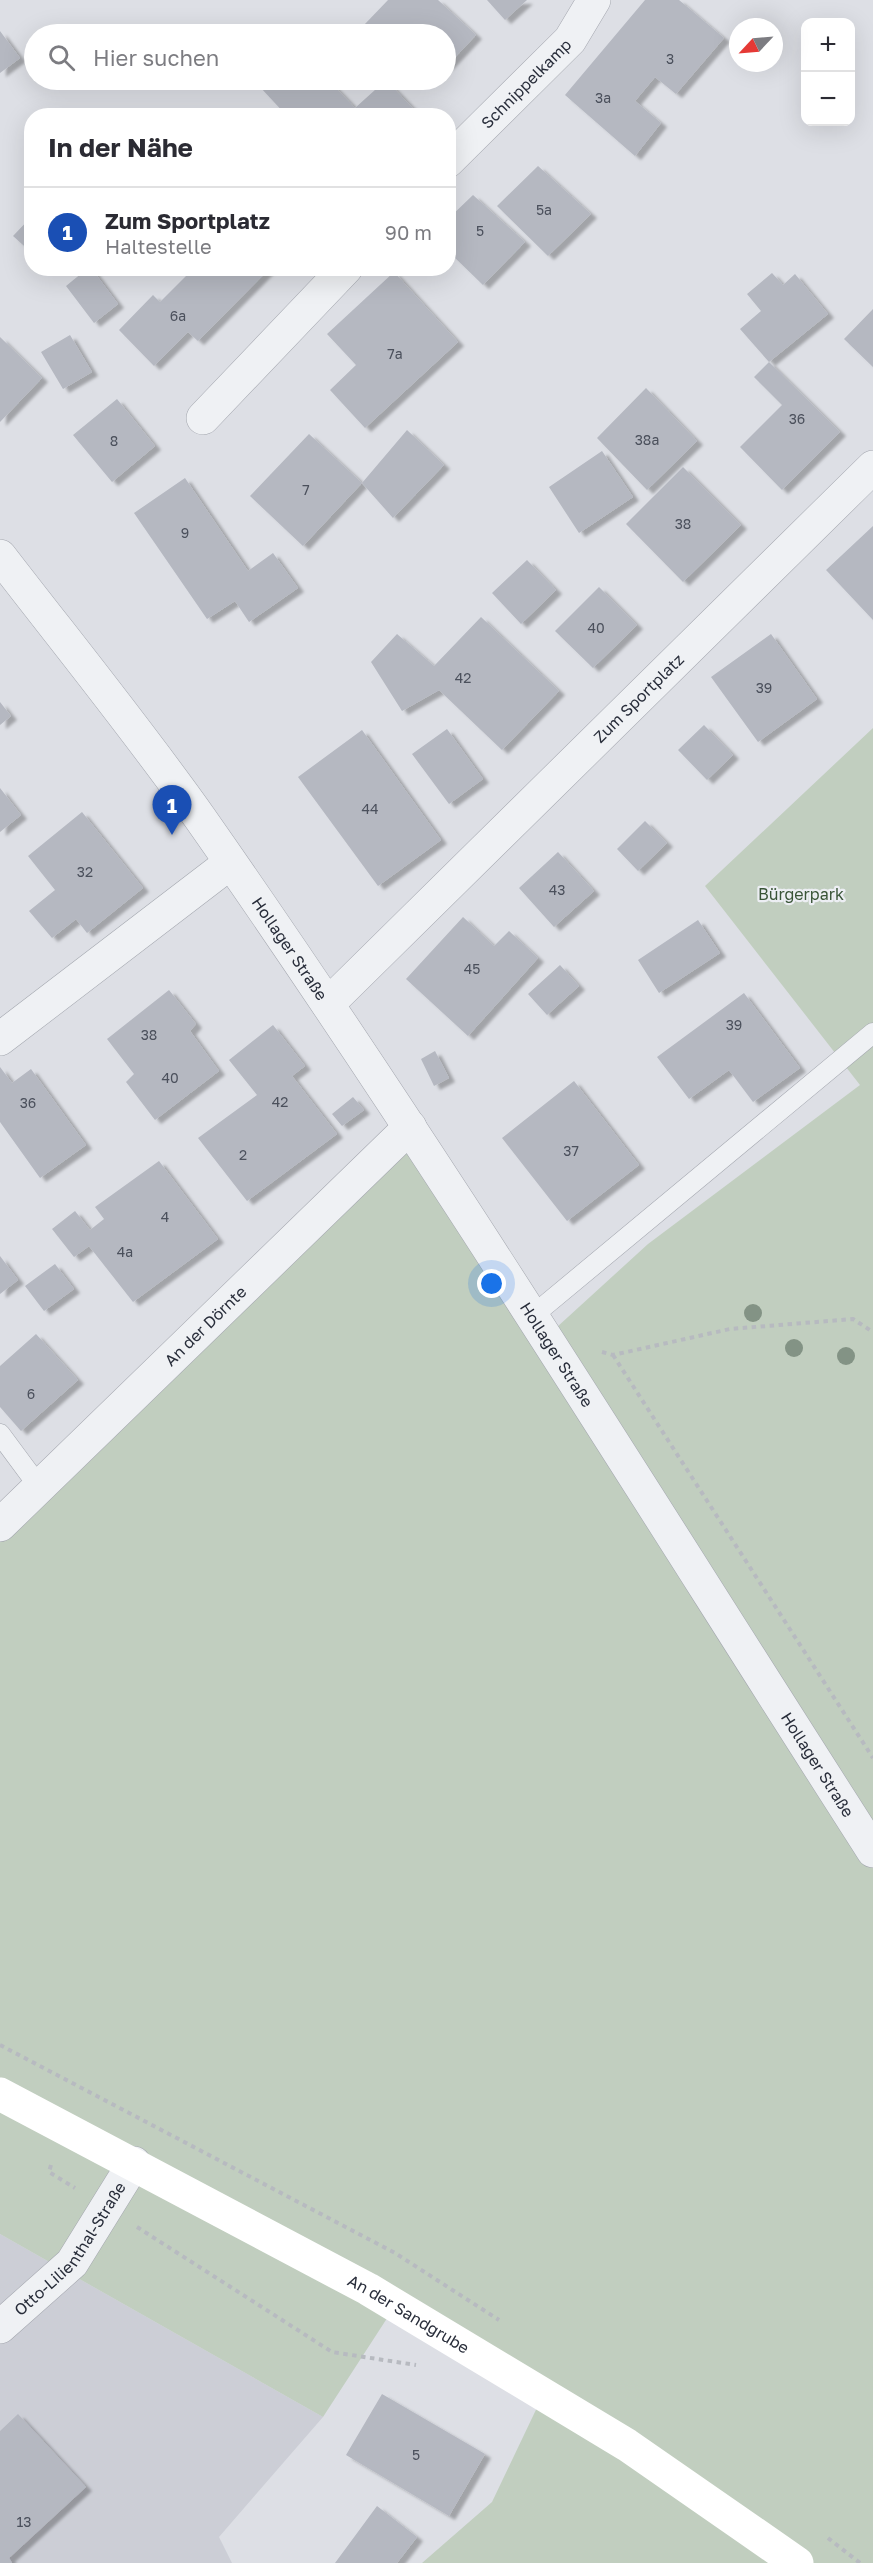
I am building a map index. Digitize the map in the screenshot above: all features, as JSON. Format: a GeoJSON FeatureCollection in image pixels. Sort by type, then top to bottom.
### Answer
{"type":"FeatureCollection","features":[{"type":"Feature","properties":{"kind":"main road","name":"An der Sandgrube"},"geometry":{"type":"LineString","coordinates":[[0,2094],[368,2289],[627,2445],[797,2563]]}},
{"type":"Feature","properties":{"kind":"street","name":"Schnippelkamp"},"geometry":{"type":"LineString","coordinates":[[456,153],[570,40],[594,0]]}},
{"type":"Feature","properties":{"kind":"street"},"geometry":{"type":"LineString","coordinates":[[203,418],[338,276]]}},
{"type":"Feature","properties":{"kind":"street","name":"Zum Sportplatz"},"geometry":{"type":"LineString","coordinates":[[328,1004],[873,467]]}},
{"type":"Feature","properties":{"kind":"street","name":"Hollager Straße"},"geometry":{"type":"LineString","coordinates":[[0,556],[199,816],[328,1004],[410,1127],[873,1851]]}},
{"type":"Feature","properties":{"kind":"street"},"geometry":{"type":"LineString","coordinates":[[0,1039],[230,863]]}},
{"type":"Feature","properties":{"kind":"street","name":"An der Dörnte"},"geometry":{"type":"LineString","coordinates":[[0,1525],[410,1127]]}},
{"type":"Feature","properties":{"kind":"street","name":"Otto-Lilienthal-Straße"},"geometry":{"type":"LineString","coordinates":[[0,2327],[72,2263],[134,2163]]}},
{"type":"Feature","properties":{"kind":"lane"},"geometry":{"type":"LineString","coordinates":[[538,1328],[873,1033]]}},
{"type":"Feature","properties":{"kind":"lane"},"geometry":{"type":"LineString","coordinates":[[0,1434],[40,1488]]}},
{"type":"Feature","properties":{"kind":"path"},"geometry":{"type":"LineString","coordinates":[[538,1328],[613,1355],[730,1329],[854,1319],[873,1332]]}},
{"type":"Feature","properties":{"kind":"path"},"geometry":{"type":"LineString","coordinates":[[613,1355],[873,1758]]}},
{"type":"Feature","properties":{"kind":"path"},"geometry":{"type":"LineString","coordinates":[[81,2085],[49,2172],[332,2352],[423,2366]]}},
{"type":"Feature","properties":{"kind":"shaded area"},"geometry":{"type":"Polygon","coordinates":[[[0,2234],[323,2417],[219,2537],[232,2563],[0,2563],[0,2234]]]}},
{"type":"Feature","properties":{"kind":"green space","name":"Bürgerpark"},"geometry":{"type":"Polygon","coordinates":[[[873,728],[873,2563],[422,2563],[492,2502],[543,2395],[395,2306],[323,2417],[0,2234],[0,1527],[410,1127],[545,1338],[648,1244],[860,1085],[705,886],[873,728]]]}},
{"type":"Feature","properties":{"kind":"building"},"geometry":{"type":"Polygon","coordinates":[[[388,0],[438,0],[476,35],[456,56],[456,24],[365,24],[388,0]]]}},
{"type":"Feature","properties":{"kind":"building"},"geometry":{"type":"Polygon","coordinates":[[[487,0],[527,0],[505,20],[487,0]]]}},
{"type":"Feature","properties":{"kind":"building"},"geometry":{"type":"Polygon","coordinates":[[[645,0],[679,0],[724,38],[676,94],[655,77],[635,101],[661,123],[635,156],[565,95],[645,0]]]}},
{"type":"Feature","properties":{"kind":"building"},"geometry":{"type":"Polygon","coordinates":[[[0,31],[20,58],[0,73],[0,31]]]}},
{"type":"Feature","properties":{"kind":"building"},"geometry":{"type":"Polygon","coordinates":[[[263,90],[338,90],[355,108],[280,108],[263,90]]]}},
{"type":"Feature","properties":{"kind":"building"},"geometry":{"type":"Polygon","coordinates":[[[375,90],[395,90],[412,108],[355,108],[375,90]]]}},
{"type":"Feature","properties":{"kind":"building"},"geometry":{"type":"Polygon","coordinates":[[[538,166],[591,214],[548,256],[497,206],[538,166]]]}},
{"type":"Feature","properties":{"kind":"building"},"geometry":{"type":"Polygon","coordinates":[[[473,195],[525,242],[483,285],[456,259],[456,211],[473,195]]]}},
{"type":"Feature","properties":{"kind":"building"},"geometry":{"type":"Polygon","coordinates":[[[24,224],[24,246],[13,236],[24,224]]]}},
{"type":"Feature","properties":{"kind":"building"},"geometry":{"type":"Polygon","coordinates":[[[772,273],[783,285],[795,274],[828,314],[769,362],[740,329],[761,311],[747,294],[772,273]]]}},
{"type":"Feature","properties":{"kind":"building"},"geometry":{"type":"Polygon","coordinates":[[[78,276],[97,276],[118,304],[94,323],[66,286],[78,276]]]}},
{"type":"Feature","properties":{"kind":"building"},"geometry":{"type":"Polygon","coordinates":[[[186,276],[262,276],[198,341],[188,332],[154,366],[119,330],[153,295],[160,302],[186,276]]]}},
{"type":"Feature","properties":{"kind":"building"},"geometry":{"type":"Polygon","coordinates":[[[390,276],[398,276],[458,342],[365,428],[330,390],[356,365],[327,334],[390,276]]]}},
{"type":"Feature","properties":{"kind":"building"},"geometry":{"type":"Polygon","coordinates":[[[873,309],[873,367],[844,339],[873,309]]]}},
{"type":"Feature","properties":{"kind":"building"},"geometry":{"type":"Polygon","coordinates":[[[70,335],[92,372],[63,389],[41,352],[70,335]]]}},
{"type":"Feature","properties":{"kind":"building"},"geometry":{"type":"Polygon","coordinates":[[[0,337],[42,378],[0,422],[0,337]]]}},
{"type":"Feature","properties":{"kind":"building"},"geometry":{"type":"Polygon","coordinates":[[[769,362],[840,432],[782,490],[740,447],[782,405],[754,377],[769,362]]]}},
{"type":"Feature","properties":{"kind":"building"},"geometry":{"type":"Polygon","coordinates":[[[646,388],[697,441],[647,490],[597,438],[646,388]]]}},
{"type":"Feature","properties":{"kind":"building"},"geometry":{"type":"Polygon","coordinates":[[[117,399],[155,446],[112,482],[73,435],[117,399]]]}},
{"type":"Feature","properties":{"kind":"building"},"geometry":{"type":"Polygon","coordinates":[[[407,430],[444,465],[393,518],[362,483],[407,430]]]}},
{"type":"Feature","properties":{"kind":"building"},"geometry":{"type":"Polygon","coordinates":[[[309,434],[362,483],[303,546],[250,496],[309,434]]]}},
{"type":"Feature","properties":{"kind":"building"},"geometry":{"type":"Polygon","coordinates":[[[602,451],[633,497],[579,533],[549,487],[602,451]]]}},
{"type":"Feature","properties":{"kind":"building"},"geometry":{"type":"Polygon","coordinates":[[[683,467],[741,525],[683,582],[626,524],[683,467]]]}},
{"type":"Feature","properties":{"kind":"building"},"geometry":{"type":"Polygon","coordinates":[[[185,478],[248,571],[273,553],[298,588],[249,622],[235,601],[207,619],[134,513],[185,478]]]}},
{"type":"Feature","properties":{"kind":"building"},"geometry":{"type":"Polygon","coordinates":[[[873,526],[873,620],[826,570],[873,526]]]}},
{"type":"Feature","properties":{"kind":"building"},"geometry":{"type":"Polygon","coordinates":[[[527,560],[556,590],[521,624],[492,593],[527,560]]]}},
{"type":"Feature","properties":{"kind":"building"},"geometry":{"type":"Polygon","coordinates":[[[599,587],[637,625],[593,668],[555,631],[599,587]]]}},
{"type":"Feature","properties":{"kind":"building"},"geometry":{"type":"Polygon","coordinates":[[[481,617],[559,691],[502,750],[439,690],[402,711],[371,662],[397,634],[434,666],[481,617]]]}},
{"type":"Feature","properties":{"kind":"building"},"geometry":{"type":"Polygon","coordinates":[[[771,634],[817,699],[758,742],[711,677],[771,634]]]}},
{"type":"Feature","properties":{"kind":"building"},"geometry":{"type":"Polygon","coordinates":[[[0,702],[11,716],[0,725],[0,702]]]}},
{"type":"Feature","properties":{"kind":"building"},"geometry":{"type":"Polygon","coordinates":[[[704,725],[733,755],[707,780],[678,750],[704,725]]]}},
{"type":"Feature","properties":{"kind":"building"},"geometry":{"type":"Polygon","coordinates":[[[447,729],[483,779],[449,804],[412,754],[447,729]]]}},
{"type":"Feature","properties":{"kind":"building"},"geometry":{"type":"Polygon","coordinates":[[[362,730],[441,840],[378,886],[298,777],[362,730]]]}},
{"type":"Feature","properties":{"kind":"building"},"geometry":{"type":"Polygon","coordinates":[[[0,788],[21,815],[0,832],[0,788]]]}},
{"type":"Feature","properties":{"kind":"building"},"geometry":{"type":"Polygon","coordinates":[[[82,812],[143,888],[87,933],[76,919],[52,938],[29,911],[55,890],[28,856],[82,812]]]}},
{"type":"Feature","properties":{"kind":"building"},"geometry":{"type":"Polygon","coordinates":[[[645,821],[667,843],[638,871],[617,849],[645,821]]]}},
{"type":"Feature","properties":{"kind":"building"},"geometry":{"type":"Polygon","coordinates":[[[558,852],[594,891],[554,927],[519,888],[558,852]]]}},
{"type":"Feature","properties":{"kind":"building"},"geometry":{"type":"Polygon","coordinates":[[[463,917],[494,946],[509,931],[538,958],[468,1036],[406,979],[463,917]]]}},
{"type":"Feature","properties":{"kind":"building"},"geometry":{"type":"Polygon","coordinates":[[[698,920],[720,953],[659,993],[638,960],[698,920]]]}},
{"type":"Feature","properties":{"kind":"building"},"geometry":{"type":"Polygon","coordinates":[[[560,965],[579,986],[547,1015],[528,994],[560,965]]]}},
{"type":"Feature","properties":{"kind":"building"},"geometry":{"type":"Polygon","coordinates":[[[169,990],[196,1024],[190,1031],[219,1071],[155,1120],[126,1082],[134,1074],[107,1039],[169,990]]]}},
{"type":"Feature","properties":{"kind":"building"},"geometry":{"type":"Polygon","coordinates":[[[744,993],[800,1068],[753,1102],[729,1070],[689,1099],[657,1057],[744,993]]]}},
{"type":"Feature","properties":{"kind":"building"},"geometry":{"type":"Polygon","coordinates":[[[273,1025],[305,1066],[292,1076],[337,1134],[247,1201],[198,1138],[257,1095],[229,1060],[273,1025]]]}},
{"type":"Feature","properties":{"kind":"building"},"geometry":{"type":"Polygon","coordinates":[[[435,1051],[449,1078],[434,1086],[421,1059],[435,1051]]]}},
{"type":"Feature","properties":{"kind":"building"},"geometry":{"type":"Polygon","coordinates":[[[0,1067],[12,1083],[31,1069],[86,1145],[40,1178],[0,1122],[0,1067]]]}},
{"type":"Feature","properties":{"kind":"building"},"geometry":{"type":"Polygon","coordinates":[[[574,1081],[639,1165],[567,1221],[502,1138],[574,1081]]]}},
{"type":"Feature","properties":{"kind":"building"},"geometry":{"type":"Polygon","coordinates":[[[353,1097],[364,1110],[342,1126],[332,1114],[353,1097]]]}},
{"type":"Feature","properties":{"kind":"building"},"geometry":{"type":"Polygon","coordinates":[[[159,1161],[218,1239],[133,1302],[89,1246],[74,1257],[52,1229],[75,1211],[90,1230],[104,1219],[95,1207],[159,1161]]]}},
{"type":"Feature","properties":{"kind":"building"},"geometry":{"type":"Polygon","coordinates":[[[0,1256],[18,1280],[0,1294],[0,1256]]]}},
{"type":"Feature","properties":{"kind":"building"},"geometry":{"type":"Polygon","coordinates":[[[55,1264],[74,1289],[44,1311],[25,1286],[55,1264]]]}},
{"type":"Feature","properties":{"kind":"building"},"geometry":{"type":"Polygon","coordinates":[[[36,1334],[78,1380],[21,1431],[0,1407],[0,1366],[36,1334]]]}},
{"type":"Feature","properties":{"kind":"building"},"geometry":{"type":"Polygon","coordinates":[[[382,2394],[485,2454],[449,2516],[346,2455],[382,2394]]]}},
{"type":"Feature","properties":{"kind":"building"},"geometry":{"type":"Polygon","coordinates":[[[18,2414],[86,2487],[9,2558],[12,2563],[0,2563],[0,2431],[18,2414]]]}},
{"type":"Feature","properties":{"kind":"building"},"geometry":{"type":"Polygon","coordinates":[[[377,2506],[417,2537],[397,2563],[335,2563],[377,2506]]]}},
{"type":"Feature","properties":{"kind":"place","name":"Zum Sportplatz"},"geometry":{"type":"Point","coordinates":[172,835]}}]}
